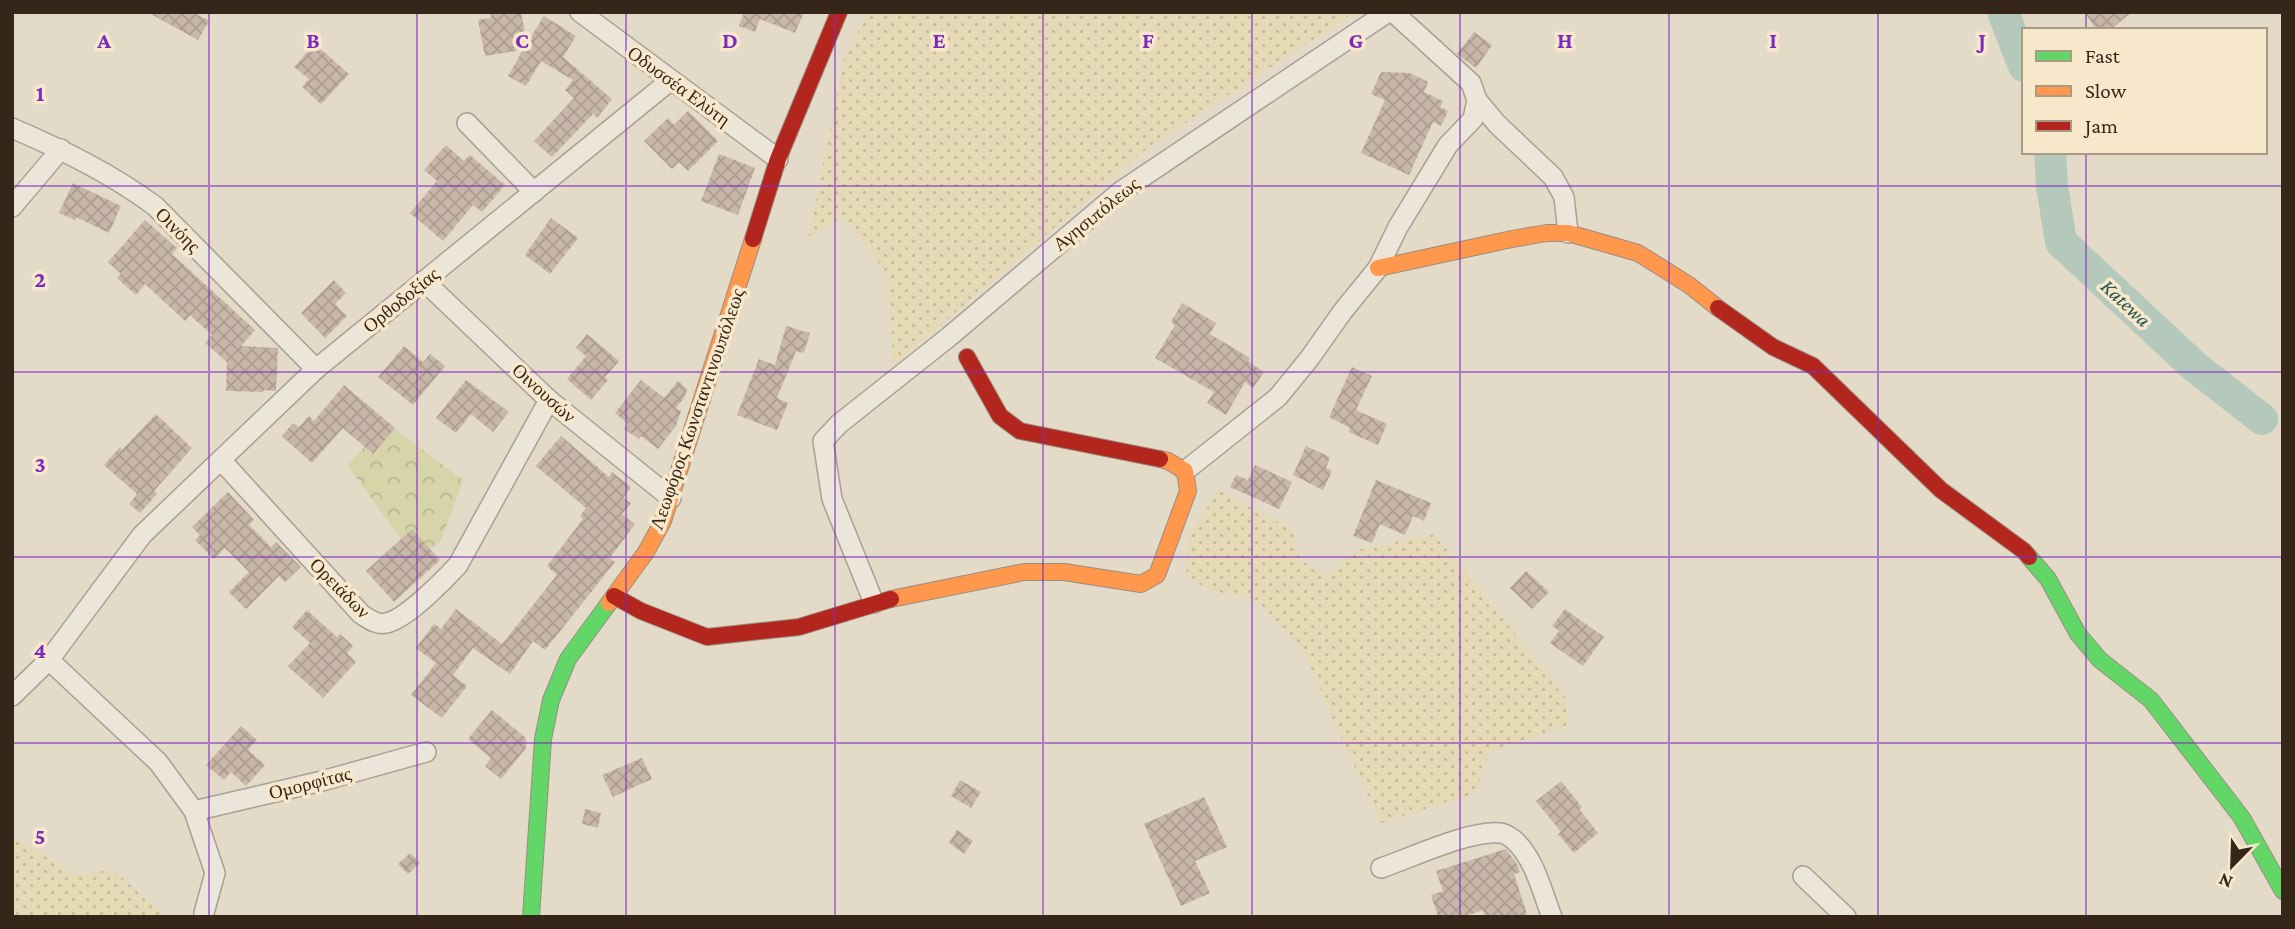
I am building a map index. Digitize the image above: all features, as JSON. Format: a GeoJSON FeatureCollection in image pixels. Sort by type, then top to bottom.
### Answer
{"type":"FeatureCollection","features":[{"type":"Feature","properties":{"kind":"street","name":"Οδυσσέα Ελύτη"},"geometry":{"type":"LineString","coordinates":[[580,12],[778,159]]}},
{"type":"Feature","properties":{"kind":"street","name":"Λεωφόρος Κωνσταντινουπόλεως"},"geometry":{"type":"LineString","coordinates":[[531,917],[543,738],[551,700],[568,659],[646,552],[663,521],[778,159],[839,12]]}},
{"type":"Feature","properties":{"kind":"street"},"geometry":{"type":"LineString","coordinates":[[1391,12],[1471,83],[1478,100],[1497,124],[1553,177],[1564,197],[1569,233]]}},
{"type":"Feature","properties":{"kind":"street","name":"Αγησιπόλεως"},"geometry":{"type":"LineString","coordinates":[[874,603],[832,499],[823,441],[839,424],[950,336],[1120,192],[1391,12]]}},
{"type":"Feature","properties":{"kind":"street","name":"Ορθοδοξίας"},"geometry":{"type":"LineString","coordinates":[[12,696],[49,660],[142,535],[316,369],[671,80]]}},
{"type":"Feature","properties":{"kind":"street"},"geometry":{"type":"LineString","coordinates":[[1185,471],[1278,397],[1378,268],[1398,227],[1448,145],[1473,119],[1478,100]]}},
{"type":"Feature","properties":{"kind":"street"},"geometry":{"type":"LineString","coordinates":[[467,122],[534,192]]}},
{"type":"Feature","properties":{"kind":"street","name":"Οινόης"},"geometry":{"type":"LineString","coordinates":[[12,128],[61,149],[125,184],[155,206],[316,369]]}},
{"type":"Feature","properties":{"kind":"street"},"geometry":{"type":"LineString","coordinates":[[12,207],[61,149]]}},
{"type":"Feature","properties":{"kind":"street"},"geometry":{"type":"LineString","coordinates":[[1378,268],[1512,239],[1546,233],[1569,233],[1638,253],[1689,285],[1773,347],[1813,366],[1941,490],[2024,551],[2048,579],[2078,634],[2100,660],[2151,700],[2227,798],[2242,818],[2283,891]]}},
{"type":"Feature","properties":{"kind":"street","name":"Οινουσών"},"geometry":{"type":"LineString","coordinates":[[424,281],[549,400],[671,498]]}},
{"type":"Feature","properties":{"kind":"street"},"geometry":{"type":"LineString","coordinates":[[967,357],[1000,416],[1020,431],[1168,461],[1185,471]]}},
{"type":"Feature","properties":{"kind":"street","name":"Ορειάδων"},"geometry":{"type":"LineString","coordinates":[[221,460],[361,614],[372,621],[387,623],[398,618],[436,587],[458,565],[549,400]]}},
{"type":"Feature","properties":{"kind":"street"},"geometry":{"type":"LineString","coordinates":[[614,596],[641,611],[707,636],[799,627],[874,603],[1024,572],[1064,572],[1141,584],[1157,575],[1188,491],[1185,471]]}},
{"type":"Feature","properties":{"kind":"street"},"geometry":{"type":"LineString","coordinates":[[49,660],[158,762],[194,811],[215,873],[204,913]]}},
{"type":"Feature","properties":{"kind":"street","name":"Ομορφίτας"},"geometry":{"type":"LineString","coordinates":[[194,811],[322,781],[426,752]]}},
{"type":"Feature","properties":{"kind":"street"},"geometry":{"type":"LineString","coordinates":[[1381,869],[1471,836],[1502,833],[1514,840],[1526,855],[1552,917]]}},
{"type":"Feature","properties":{"kind":"street"},"geometry":{"type":"LineString","coordinates":[[1802,876],[1846,917]]}},
{"type":"Feature","properties":{"kind":"shaded area"},"geometry":{"type":"Polygon","coordinates":[[[868,12],[1355,12],[1149,147],[894,365],[886,272],[843,216],[808,239],[844,59],[868,12]]]}},
{"type":"Feature","properties":{"kind":"shaded area"},"geometry":{"type":"Polygon","coordinates":[[[1218,490],[1293,530],[1300,560],[1327,574],[1357,550],[1436,534],[1565,697],[1569,725],[1489,753],[1476,793],[1381,823],[1303,650],[1264,608],[1244,597],[1208,590],[1186,575],[1189,537],[1218,490]]]}},
{"type":"Feature","properties":{"kind":"shaded area"},"geometry":{"type":"Polygon","coordinates":[[[12,835],[76,876],[112,869],[167,917],[12,917],[12,835]]]}},
{"type":"Feature","properties":{"kind":"green space"},"geometry":{"type":"Polygon","coordinates":[[[387,423],[463,480],[441,541],[416,559],[347,465],[387,423]]]}},
{"type":"Feature","properties":{"kind":"building"},"geometry":{"type":"Polygon","coordinates":[[[147,12],[193,12],[209,21],[198,40],[147,12]]]}},
{"type":"Feature","properties":{"kind":"building"},"geometry":{"type":"Polygon","coordinates":[[[490,12],[521,12],[527,43],[544,16],[576,36],[563,57],[612,99],[597,118],[593,114],[552,157],[534,141],[574,98],[565,90],[573,80],[541,61],[526,86],[508,76],[523,50],[485,56],[478,20],[491,18],[490,12]]]}},
{"type":"Feature","properties":{"kind":"building"},"geometry":{"type":"Polygon","coordinates":[[[744,12],[804,12],[795,33],[760,19],[755,32],[739,26],[744,12]]]}},
{"type":"Feature","properties":{"kind":"building"},"geometry":{"type":"Polygon","coordinates":[[[2084,12],[2132,12],[2112,28],[2096,28],[2084,12]]]}},
{"type":"Feature","properties":{"kind":"building"},"geometry":{"type":"Polygon","coordinates":[[[1474,32],[1492,45],[1476,68],[1457,54],[1474,32]]]}},
{"type":"Feature","properties":{"kind":"building"},"geometry":{"type":"Polygon","coordinates":[[[315,44],[349,74],[321,104],[302,87],[309,79],[294,67],[315,44]]]}},
{"type":"Feature","properties":{"kind":"building"},"geometry":{"type":"Polygon","coordinates":[[[1381,72],[1410,73],[1428,82],[1424,92],[1443,101],[1440,107],[1448,111],[1441,126],[1433,122],[1409,175],[1361,153],[1385,100],[1371,94],[1381,72]]]}},
{"type":"Feature","properties":{"kind":"building"},"geometry":{"type":"Polygon","coordinates":[[[688,111],[718,141],[688,171],[679,162],[672,169],[644,141],[668,118],[674,125],[688,111]]]}},
{"type":"Feature","properties":{"kind":"building"},"geometry":{"type":"Polygon","coordinates":[[[446,145],[464,161],[470,155],[505,185],[482,212],[473,205],[443,241],[410,213],[437,181],[424,170],[446,145]]]}},
{"type":"Feature","properties":{"kind":"building"},"geometry":{"type":"Polygon","coordinates":[[[719,154],[755,168],[738,215],[701,201],[719,154]]]}},
{"type":"Feature","properties":{"kind":"building"},"geometry":{"type":"Polygon","coordinates":[[[73,183],[121,206],[109,233],[76,217],[75,220],[59,213],[73,183]]]}},
{"type":"Feature","properties":{"kind":"building"},"geometry":{"type":"Polygon","coordinates":[[[551,218],[578,238],[550,274],[525,255],[551,218]]]}},
{"type":"Feature","properties":{"kind":"building"},"geometry":{"type":"Polygon","coordinates":[[[145,220],[177,248],[172,254],[255,330],[241,346],[278,348],[276,391],[226,391],[227,362],[205,343],[212,335],[190,315],[185,321],[145,284],[136,295],[117,278],[121,274],[108,262],[145,220]]]}},
{"type":"Feature","properties":{"kind":"building"},"geometry":{"type":"Polygon","coordinates":[[[334,280],[346,293],[335,304],[347,316],[325,338],[301,313],[334,280]]]}},
{"type":"Feature","properties":{"kind":"building"},"geometry":{"type":"Polygon","coordinates":[[[1182,303],[1216,323],[1210,334],[1250,358],[1248,361],[1264,372],[1253,388],[1245,382],[1226,415],[1207,403],[1214,392],[1155,358],[1175,325],[1171,322],[1182,303]]]}},
{"type":"Feature","properties":{"kind":"building"},"geometry":{"type":"Polygon","coordinates":[[[786,326],[810,333],[804,353],[796,351],[777,398],[788,403],[777,430],[737,415],[759,359],[775,365],[786,326]]]}},
{"type":"Feature","properties":{"kind":"building"},"geometry":{"type":"Polygon","coordinates":[[[587,334],[619,361],[605,377],[608,380],[591,400],[567,379],[586,356],[576,348],[587,334]]]}},
{"type":"Feature","properties":{"kind":"building"},"geometry":{"type":"Polygon","coordinates":[[[404,346],[423,362],[430,354],[445,366],[413,405],[378,377],[404,346]]]}},
{"type":"Feature","properties":{"kind":"building"},"geometry":{"type":"Polygon","coordinates":[[[1352,367],[1372,376],[1356,410],[1387,424],[1378,445],[1349,432],[1350,428],[1329,417],[1352,367]]]}},
{"type":"Feature","properties":{"kind":"building"},"geometry":{"type":"Polygon","coordinates":[[[466,380],[509,412],[493,432],[471,414],[456,433],[436,418],[466,380]]]}},
{"type":"Feature","properties":{"kind":"building"},"geometry":{"type":"Polygon","coordinates":[[[641,380],[664,398],[678,381],[687,389],[676,408],[681,411],[676,426],[658,449],[641,436],[639,439],[624,429],[628,424],[615,413],[641,380]]]}},
{"type":"Feature","properties":{"kind":"building"},"geometry":{"type":"Polygon","coordinates":[[[344,385],[395,428],[373,454],[343,428],[312,463],[282,436],[293,423],[299,427],[309,416],[314,421],[344,385]]]}},
{"type":"Feature","properties":{"kind":"building"},"geometry":{"type":"Polygon","coordinates":[[[156,414],[192,448],[154,491],[157,494],[140,513],[129,504],[137,494],[104,465],[156,414]]]}},
{"type":"Feature","properties":{"kind":"building"},"geometry":{"type":"Polygon","coordinates":[[[561,436],[609,477],[612,472],[631,487],[623,498],[631,503],[622,514],[635,524],[610,558],[615,562],[545,650],[533,641],[510,674],[473,648],[453,675],[467,686],[442,718],[411,695],[436,663],[416,648],[434,624],[441,629],[456,609],[502,644],[557,575],[547,566],[583,519],[580,516],[586,508],[536,466],[561,436]]]}},
{"type":"Feature","properties":{"kind":"building"},"geometry":{"type":"Polygon","coordinates":[[[1306,446],[1330,457],[1326,468],[1332,471],[1323,490],[1293,475],[1306,446]]]}},
{"type":"Feature","properties":{"kind":"building"},"geometry":{"type":"Polygon","coordinates":[[[1255,465],[1292,482],[1279,509],[1230,487],[1236,475],[1248,480],[1255,465]]]}},
{"type":"Feature","properties":{"kind":"building"},"geometry":{"type":"Polygon","coordinates":[[[1376,480],[1431,503],[1424,521],[1413,516],[1405,535],[1380,524],[1372,543],[1353,536],[1376,480]]]}},
{"type":"Feature","properties":{"kind":"building"},"geometry":{"type":"Polygon","coordinates":[[[228,492],[254,520],[249,525],[271,547],[276,542],[301,567],[285,582],[279,576],[246,609],[229,592],[249,572],[225,548],[214,559],[195,540],[200,535],[192,527],[228,492]]]}},
{"type":"Feature","properties":{"kind":"building"},"geometry":{"type":"Polygon","coordinates":[[[412,529],[440,560],[394,602],[366,571],[412,529]]]}},
{"type":"Feature","properties":{"kind":"building"},"geometry":{"type":"Polygon","coordinates":[[[1526,571],[1549,592],[1532,609],[1510,588],[1526,571]]]}},
{"type":"Feature","properties":{"kind":"building"},"geometry":{"type":"Polygon","coordinates":[[[1565,609],[1604,637],[1583,666],[1550,643],[1559,631],[1552,626],[1565,609]]]}},
{"type":"Feature","properties":{"kind":"building"},"geometry":{"type":"Polygon","coordinates":[[[307,610],[337,637],[340,634],[353,646],[347,653],[356,662],[323,698],[288,666],[310,643],[292,627],[307,610]]]}},
{"type":"Feature","properties":{"kind":"building"},"geometry":{"type":"Polygon","coordinates":[[[492,710],[526,738],[526,748],[501,779],[485,766],[491,758],[468,739],[492,710]]]}},
{"type":"Feature","properties":{"kind":"building"},"geometry":{"type":"Polygon","coordinates":[[[241,726],[257,740],[248,750],[265,765],[246,786],[231,772],[224,780],[206,765],[241,726]]]}},
{"type":"Feature","properties":{"kind":"building"},"geometry":{"type":"Polygon","coordinates":[[[642,758],[652,779],[613,797],[602,775],[642,758]]]}},
{"type":"Feature","properties":{"kind":"building"},"geometry":{"type":"Polygon","coordinates":[[[960,780],[981,792],[971,808],[951,796],[960,780]]]}},
{"type":"Feature","properties":{"kind":"building"},"geometry":{"type":"Polygon","coordinates":[[[1561,781],[1598,833],[1574,853],[1536,801],[1561,781]]]}},
{"type":"Feature","properties":{"kind":"building"},"geometry":{"type":"Polygon","coordinates":[[[1204,797],[1227,847],[1195,861],[1210,893],[1181,906],[1144,824],[1204,797]]]}},
{"type":"Feature","properties":{"kind":"building"},"geometry":{"type":"Polygon","coordinates":[[[585,809],[601,813],[598,828],[582,824],[585,809]]]}},
{"type":"Feature","properties":{"kind":"building"},"geometry":{"type":"Polygon","coordinates":[[[957,830],[973,841],[964,854],[949,843],[957,830]]]}},
{"type":"Feature","properties":{"kind":"building"},"geometry":{"type":"Polygon","coordinates":[[[1506,849],[1520,872],[1514,874],[1528,917],[1485,917],[1483,910],[1463,917],[1438,917],[1431,895],[1443,891],[1436,871],[1506,849]]]}},
{"type":"Feature","properties":{"kind":"building"},"geometry":{"type":"Polygon","coordinates":[[[410,853],[420,863],[408,874],[398,864],[410,853]]]}},
{"type":"Feature","properties":{"kind":"waterway","name":"Katewa"},"geometry":{"type":"LineString","coordinates":[[2003,12],[2022,61]]}},
{"type":"Feature","properties":{"kind":"waterway","name":"Katewa"},"geometry":{"type":"LineString","coordinates":[[2050,154],[2061,242],[2194,366],[2262,419]]}},
{"type":"Feature","properties":{"kind":"traffic: fast"},"geometry":{"type":"LineString","coordinates":[[2029,557],[2048,579],[2078,634],[2100,660],[2151,700],[2242,818],[2283,891]]}},
{"type":"Feature","properties":{"kind":"traffic: fast"},"geometry":{"type":"LineString","coordinates":[[531,917],[543,739],[551,700],[568,659],[609,603]]}},
{"type":"Feature","properties":{"kind":"traffic: slow"},"geometry":{"type":"LineString","coordinates":[[1378,268],[1512,239],[1547,233],[1568,233],[1638,253],[1689,285],[1718,308]]}},
{"type":"Feature","properties":{"kind":"traffic: slow"},"geometry":{"type":"LineString","coordinates":[[609,603],[646,552],[663,521],[753,239]]}},
{"type":"Feature","properties":{"kind":"traffic: slow"},"geometry":{"type":"LineString","coordinates":[[891,599],[1024,572],[1064,572],[1141,584],[1157,575],[1188,491],[1185,471],[1160,459]]}},
{"type":"Feature","properties":{"kind":"traffic: jam"},"geometry":{"type":"LineString","coordinates":[[753,239],[778,159],[839,12]]}},
{"type":"Feature","properties":{"kind":"traffic: jam"},"geometry":{"type":"LineString","coordinates":[[1718,308],[1773,347],[1813,366],[1941,490],[2029,557]]}},
{"type":"Feature","properties":{"kind":"traffic: jam"},"geometry":{"type":"LineString","coordinates":[[967,357],[1000,416],[1020,431],[1160,459]]}},
{"type":"Feature","properties":{"kind":"traffic: jam"},"geometry":{"type":"LineString","coordinates":[[614,596],[641,611],[707,637],[799,627],[891,599]]}}]}
